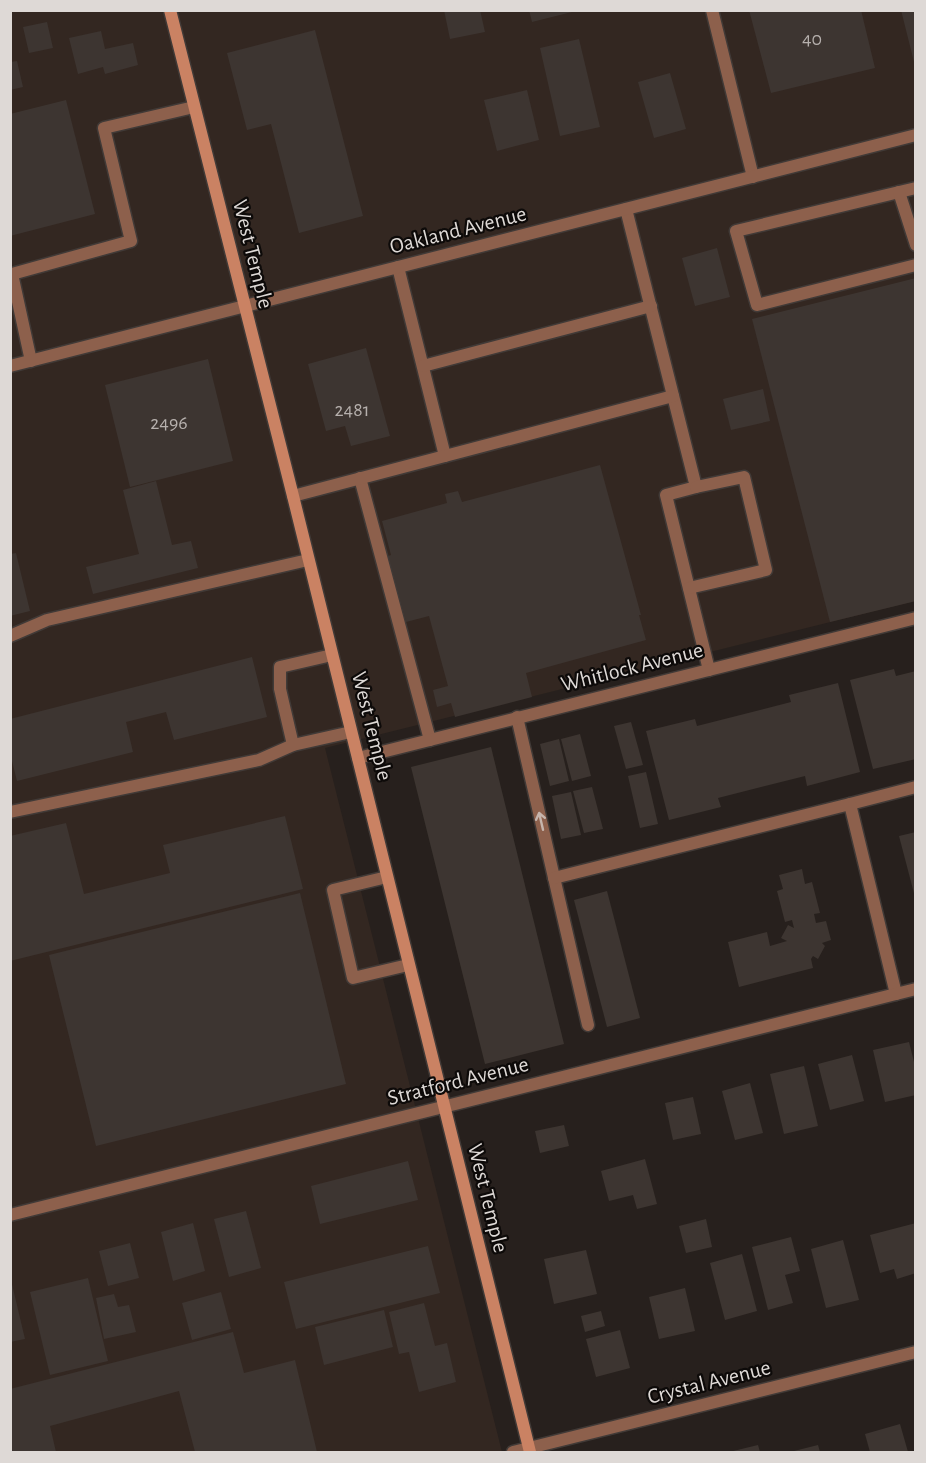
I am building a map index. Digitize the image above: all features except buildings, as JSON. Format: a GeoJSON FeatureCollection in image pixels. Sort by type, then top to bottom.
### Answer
{"type":"FeatureCollection","features":[{"type":"Feature","properties":{"kind":"street","name":"West Temple"},"geometry":{"type":"LineString","coordinates":[[170,10],[529,1450]]}},
{"type":"Feature","properties":{"kind":"street"},"geometry":{"type":"LineString","coordinates":[[712,10],[753,177]]}},
{"type":"Feature","properties":{"kind":"street"},"geometry":{"type":"LineString","coordinates":[[31,361],[12,274],[131,241],[104,128],[194,107]]}},
{"type":"Feature","properties":{"kind":"street","name":"Oakland Avenue"},"geometry":{"type":"LineString","coordinates":[[10,366],[915,135]]}},
{"type":"Feature","properties":{"kind":"street"},"geometry":{"type":"LineString","coordinates":[[915,188],[736,231],[758,305],[915,265]]}},
{"type":"Feature","properties":{"kind":"street"},"geometry":{"type":"LineString","coordinates":[[899,192],[915,245]]}},
{"type":"Feature","properties":{"kind":"street"},"geometry":{"type":"LineString","coordinates":[[626,209],[696,487]]}},
{"type":"Feature","properties":{"kind":"street"},"geometry":{"type":"LineString","coordinates":[[398,267],[444,456]]}},
{"type":"Feature","properties":{"kind":"street"},"geometry":{"type":"LineString","coordinates":[[423,366],[651,306]]}},
{"type":"Feature","properties":{"kind":"street"},"geometry":{"type":"LineString","coordinates":[[293,496],[673,396]]}},
{"type":"Feature","properties":{"kind":"street"},"geometry":{"type":"LineString","coordinates":[[689,588],[766,570],[744,477],[666,495],[709,670]]}},
{"type":"Feature","properties":{"kind":"street"},"geometry":{"type":"LineString","coordinates":[[360,478],[430,740]]}},
{"type":"Feature","properties":{"kind":"street"},"geometry":{"type":"LineString","coordinates":[[10,636],[47,620],[308,560]]}},
{"type":"Feature","properties":{"kind":"street","name":"Whitlock Avenue"},"geometry":{"type":"LineString","coordinates":[[358,758],[915,618]]}},
{"type":"Feature","properties":{"kind":"street"},"geometry":{"type":"LineString","coordinates":[[293,745],[280,689],[280,668],[332,655]]}},
{"type":"Feature","properties":{"kind":"street"},"geometry":{"type":"LineString","coordinates":[[517,717],[588,1025]]}},
{"type":"Feature","properties":{"kind":"street"},"geometry":{"type":"LineString","coordinates":[[10,812],[259,760],[293,745],[351,732]]}},
{"type":"Feature","properties":{"kind":"street"},"geometry":{"type":"LineString","coordinates":[[554,878],[915,787]]}},
{"type":"Feature","properties":{"kind":"street"},"geometry":{"type":"LineString","coordinates":[[850,804],[896,994]]}},
{"type":"Feature","properties":{"kind":"street"},"geometry":{"type":"LineString","coordinates":[[387,877],[333,890],[353,978],[408,965]]}},
{"type":"Feature","properties":{"kind":"street","name":"Stratford Avenue"},"geometry":{"type":"LineString","coordinates":[[10,1215],[915,988]]}},
{"type":"Feature","properties":{"kind":"street","name":"Crystal Avenue"},"geometry":{"type":"LineString","coordinates":[[513,1452],[529,1450],[915,1352]]}},
{"type":"Feature","properties":{"kind":"shaded area"},"geometry":{"type":"Polygon","coordinates":[[[10,11],[915,11],[915,601],[325,748],[502,1452],[11,1452],[10,11]]]}}]}
